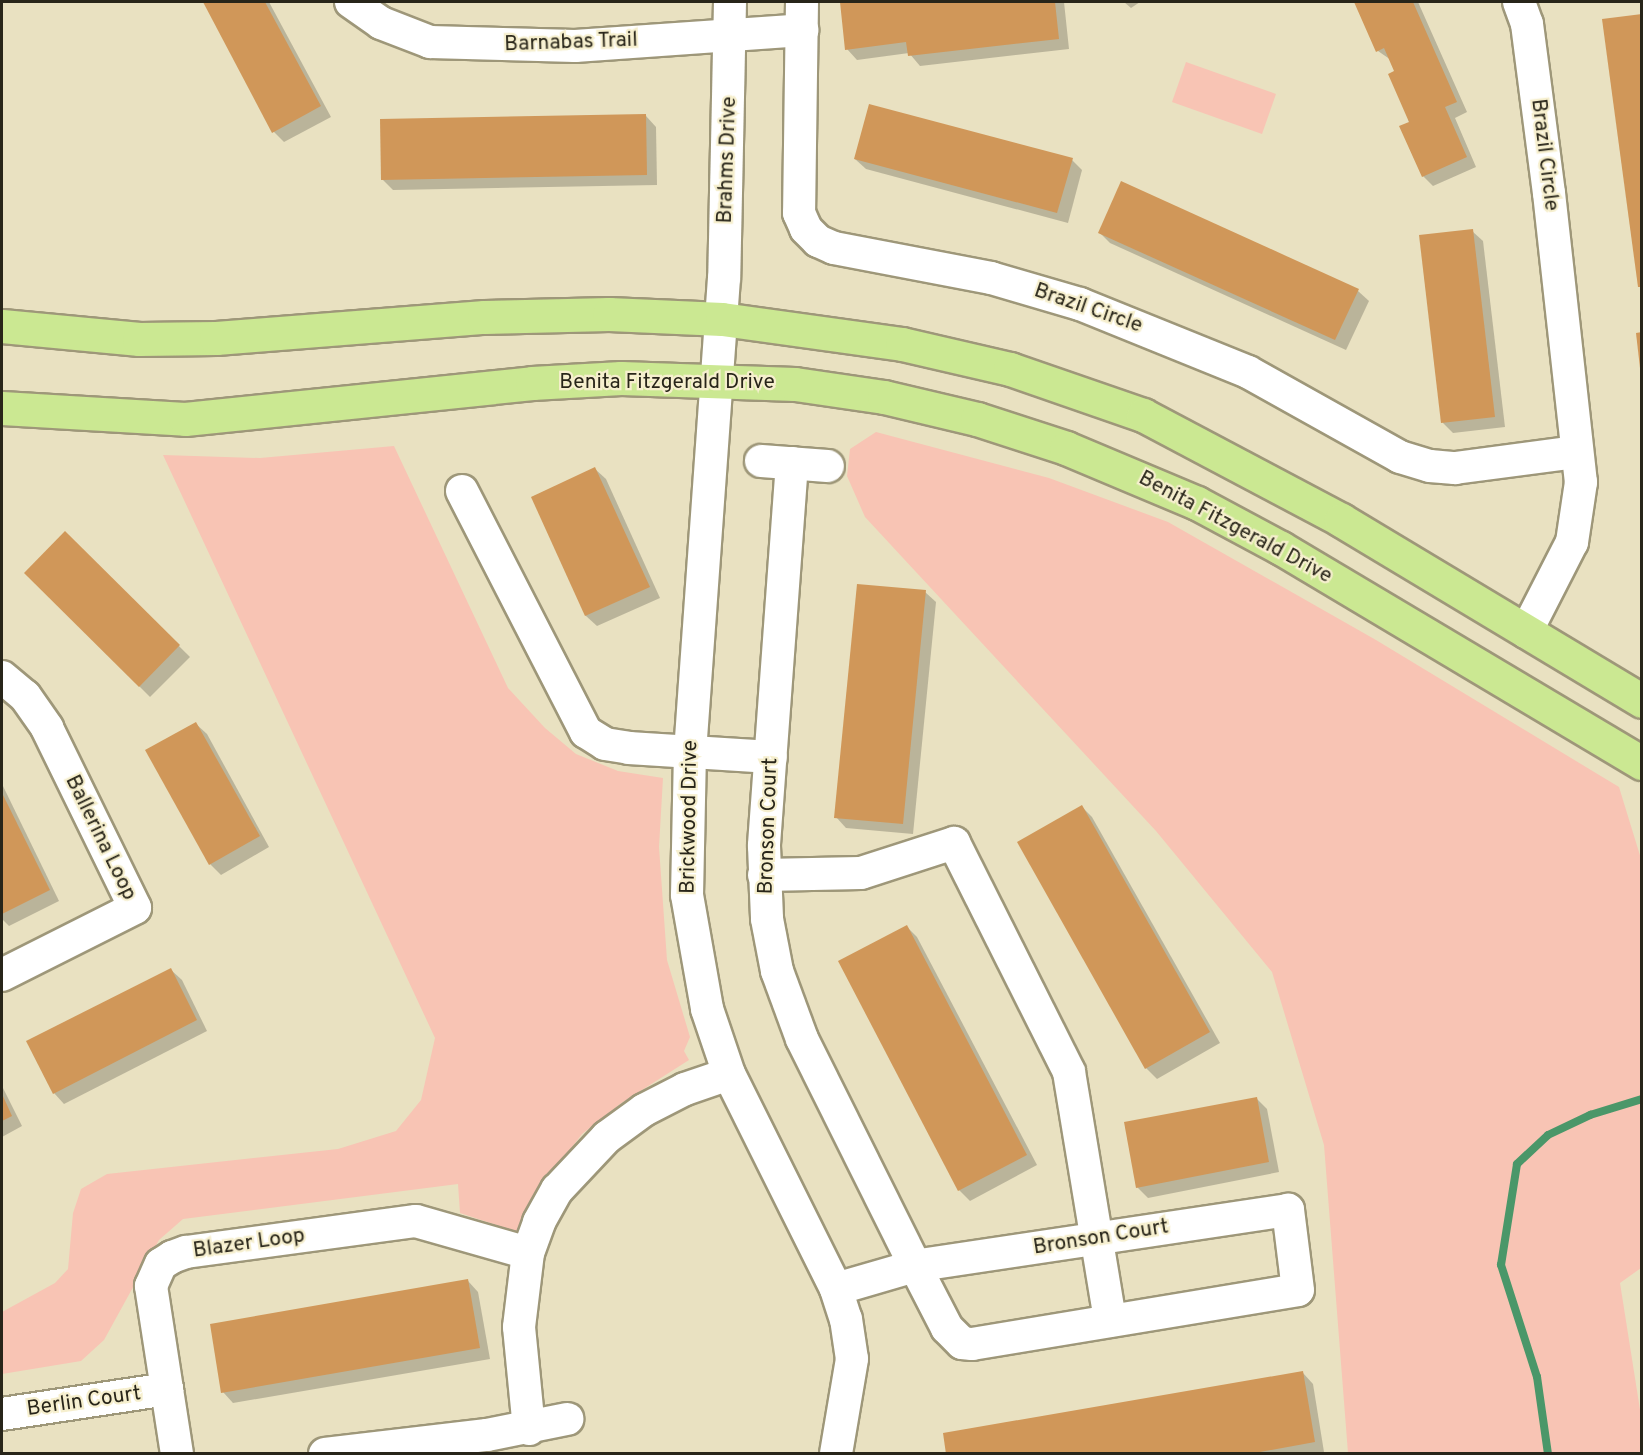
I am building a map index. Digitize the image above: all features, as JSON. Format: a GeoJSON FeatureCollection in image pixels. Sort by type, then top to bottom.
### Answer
{"type":"FeatureCollection","features":[{"type":"Feature","properties":{"kind":"main road"},"geometry":{"type":"LineString","coordinates":[[2,326],[139,339],[228,338],[484,317],[609,314],[722,319],[913,346],[1010,369],[1143,415],[1341,520],[1641,701]]}},
{"type":"Feature","properties":{"kind":"main road","name":"Benita Fitzgerald Drive"},"geometry":{"type":"LineString","coordinates":[[2,408],[185,419],[532,383],[621,378],[718,379],[795,384],[884,397],[977,419],[1133,474],[1281,548],[1641,763]]}},
{"type":"Feature","properties":{"kind":"street","name":"Barnabas Trail"},"geometry":{"type":"LineString","coordinates":[[351,2],[381,23],[429,42],[575,46],[732,35],[802,16]]}},
{"type":"Feature","properties":{"kind":"street","name":"Brahms Drive"},"geometry":{"type":"LineString","coordinates":[[722,319],[732,35],[730,2]]}},
{"type":"Feature","properties":{"kind":"street","name":"Brazil Circle"},"geometry":{"type":"LineString","coordinates":[[1519,2],[1527,24],[1549,193],[1581,482],[1572,542],[1526,632]]}},
{"type":"Feature","properties":{"kind":"street","name":"Brazil Circle"},"geometry":{"type":"LineString","coordinates":[[802,16],[799,213],[806,229],[818,241],[834,248],[990,278],[1100,312],[1248,372],[1400,457],[1430,466],[1455,468],[1577,452]]}},
{"type":"Feature","properties":{"kind":"street","name":"Brickwood Drive"},"geometry":{"type":"LineString","coordinates":[[722,319],[690,752],[687,895],[707,1009],[729,1074],[836,1289],[852,1359],[836,1454]]}},
{"type":"Feature","properties":{"kind":"street","name":"Bronson Court"},"geometry":{"type":"LineString","coordinates":[[828,466],[777,462],[771,757],[764,875],[777,970],[794,1020],[915,1266]]}},
{"type":"Feature","properties":{"kind":"street"},"geometry":{"type":"LineString","coordinates":[[462,490],[586,732],[605,744],[621,747],[771,757]]}},
{"type":"Feature","properties":{"kind":"street","name":"Ballerina Loop"},"geometry":{"type":"LineString","coordinates":[[2,677],[25,696],[47,728],[135,908],[2,975]]}},
{"type":"Feature","properties":{"kind":"street"},"geometry":{"type":"LineString","coordinates":[[764,875],[861,873],[954,843],[1069,1072],[1110,1321],[962,1343],[947,1328],[915,1266]]}},
{"type":"Feature","properties":{"kind":"street"},"geometry":{"type":"LineString","coordinates":[[528,1429],[519,1327],[528,1253],[557,1190],[607,1137],[644,1110],[685,1089],[729,1074]]}},
{"type":"Feature","properties":{"kind":"street","name":"Bronson Court"},"geometry":{"type":"LineString","coordinates":[[836,1289],[915,1266],[1288,1210],[1298,1290],[1110,1321]]}},
{"type":"Feature","properties":{"kind":"street","name":"Blazer Loop"},"geometry":{"type":"LineString","coordinates":[[177,1454],[151,1286],[157,1269],[172,1257],[186,1252],[417,1221],[528,1253]]}},
{"type":"Feature","properties":{"kind":"street","name":"Berlin Court"},"geometry":{"type":"LineString","coordinates":[[2,1414],[167,1389]]}},
{"type":"Feature","properties":{"kind":"street"},"geometry":{"type":"LineString","coordinates":[[324,1454],[528,1429],[567,1419]]}},
{"type":"Feature","properties":{"kind":"shaded area"},"geometry":{"type":"Polygon","coordinates":[[[1186,62],[1276,94],[1262,134],[1172,102],[1186,62]]]}},
{"type":"Feature","properties":{"kind":"shaded area"},"geometry":{"type":"Polygon","coordinates":[[[876,432],[1049,478],[1168,522],[1376,640],[1619,787],[1642,862],[1641,1268],[1620,1283],[1641,1416],[1641,1453],[1348,1453],[1324,1145],[1272,972],[1156,831],[865,517],[847,476],[850,449],[876,432]]]}},
{"type":"Feature","properties":{"kind":"shaded area"},"geometry":{"type":"Polygon","coordinates":[[[394,446],[508,688],[545,728],[576,754],[618,771],[663,778],[659,847],[667,960],[690,1037],[684,1051],[689,1060],[620,1104],[582,1134],[547,1180],[518,1232],[460,1213],[458,1184],[183,1219],[159,1240],[104,1340],[81,1361],[2,1374],[2,1312],[55,1283],[68,1269],[73,1213],[81,1189],[107,1174],[338,1149],[396,1131],[421,1100],[435,1038],[163,455],[260,458],[394,446]]]}},
{"type":"Feature","properties":{"kind":"building"},"geometry":{"type":"Polygon","coordinates":[[[203,2],[265,2],[321,106],[272,133],[203,2]]]}},
{"type":"Feature","properties":{"kind":"building"},"geometry":{"type":"Polygon","coordinates":[[[840,2],[1055,2],[1059,39],[908,56],[906,42],[845,50],[840,2]]]}},
{"type":"Feature","properties":{"kind":"building"},"geometry":{"type":"Polygon","coordinates":[[[1354,2],[1413,2],[1457,102],[1445,107],[1467,157],[1422,177],[1399,126],[1409,122],[1388,74],[1394,71],[1384,48],[1376,52],[1354,2]]]}},
{"type":"Feature","properties":{"kind":"building"},"geometry":{"type":"Polygon","coordinates":[[[1642,14],[1642,287],[1638,287],[1602,19],[1642,14]]]}},
{"type":"Feature","properties":{"kind":"building"},"geometry":{"type":"Polygon","coordinates":[[[869,104],[1073,158],[1057,213],[854,159],[869,104]]]}},
{"type":"Feature","properties":{"kind":"building"},"geometry":{"type":"Polygon","coordinates":[[[646,114],[647,175],[381,180],[380,119],[646,114]]]}},
{"type":"Feature","properties":{"kind":"building"},"geometry":{"type":"Polygon","coordinates":[[[1121,181],[1359,289],[1335,340],[1098,233],[1121,181]]]}},
{"type":"Feature","properties":{"kind":"building"},"geometry":{"type":"Polygon","coordinates":[[[1473,229],[1495,417],[1441,423],[1419,235],[1473,229]]]}},
{"type":"Feature","properties":{"kind":"building"},"geometry":{"type":"Polygon","coordinates":[[[1642,332],[1642,368],[1640,368],[1636,333],[1642,332]]]}},
{"type":"Feature","properties":{"kind":"building"},"geometry":{"type":"Polygon","coordinates":[[[595,467],[650,587],[585,616],[531,497],[595,467]]]}},
{"type":"Feature","properties":{"kind":"building"},"geometry":{"type":"Polygon","coordinates":[[[65,531],[180,645],[139,687],[24,573],[65,531]]]}},
{"type":"Feature","properties":{"kind":"building"},"geometry":{"type":"Polygon","coordinates":[[[857,584],[926,590],[903,824],[834,818],[857,584]]]}},
{"type":"Feature","properties":{"kind":"building"},"geometry":{"type":"Polygon","coordinates":[[[196,722],[260,836],[209,865],[145,750],[196,722]]]}},
{"type":"Feature","properties":{"kind":"building"},"geometry":{"type":"Polygon","coordinates":[[[2,793],[50,890],[2,914],[2,793]]]}},
{"type":"Feature","properties":{"kind":"building"},"geometry":{"type":"Polygon","coordinates":[[[1082,805],[1210,1032],[1145,1069],[1017,842],[1082,805]]]}},
{"type":"Feature","properties":{"kind":"building"},"geometry":{"type":"Polygon","coordinates":[[[907,925],[1027,1155],[958,1191],[838,961],[907,925]]]}},
{"type":"Feature","properties":{"kind":"building"},"geometry":{"type":"Polygon","coordinates":[[[171,968],[197,1020],[53,1094],[26,1041],[171,968]]]}},
{"type":"Feature","properties":{"kind":"building"},"geometry":{"type":"Polygon","coordinates":[[[2,1094],[12,1116],[2,1121],[2,1094]]]}},
{"type":"Feature","properties":{"kind":"building"},"geometry":{"type":"Polygon","coordinates":[[[1257,1097],[1269,1162],[1136,1188],[1124,1122],[1257,1097]]]}},
{"type":"Feature","properties":{"kind":"building"},"geometry":{"type":"Polygon","coordinates":[[[468,1279],[480,1348],[221,1393],[210,1324],[468,1279]]]}},
{"type":"Feature","properties":{"kind":"building"},"geometry":{"type":"Polygon","coordinates":[[[1303,1371],[1315,1442],[1249,1454],[946,1454],[943,1433],[1303,1371]]]}},
{"type":"Feature","properties":{"kind":"waterway"},"geometry":{"type":"LineString","coordinates":[[1548,1454],[1537,1377],[1501,1265],[1517,1164],[1548,1135],[1590,1115],[1642,1099]]}}]}
